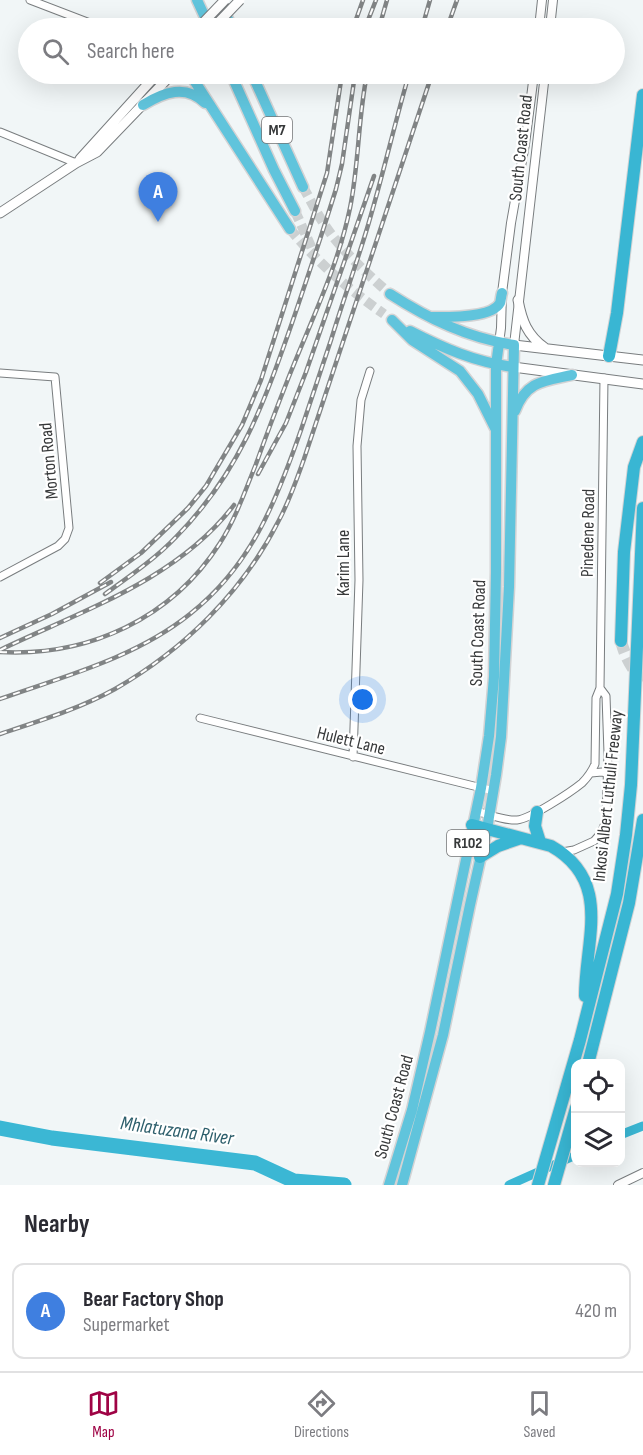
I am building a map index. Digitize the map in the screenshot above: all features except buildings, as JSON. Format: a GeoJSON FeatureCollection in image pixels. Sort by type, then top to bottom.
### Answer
{"type":"FeatureCollection","features":[{"type":"Feature","properties":{"kind":"highway"},"geometry":{"type":"LineString","coordinates":[[219,0],[227,18]]}},
{"type":"Feature","properties":{"kind":"highway"},"geometry":{"type":"LineString","coordinates":[[197,2],[206,18]]}},
{"type":"Feature","properties":{"kind":"highway"},"geometry":{"type":"LineString","coordinates":[[196,84],[290,229]]}},
{"type":"Feature","properties":{"kind":"highway","name":"M7"},"geometry":{"type":"LineString","coordinates":[[235,84],[295,211]]}},
{"type":"Feature","properties":{"kind":"highway","name":"M7"},"geometry":{"type":"LineString","coordinates":[[257,84],[303,187]]}},
{"type":"Feature","properties":{"kind":"highway"},"geometry":{"type":"LineString","coordinates":[[143,105],[167,93],[177,91],[190,93],[203,101],[220,122]]}},
{"type":"Feature","properties":{"kind":"highway"},"geometry":{"type":"LineString","coordinates":[[609,356],[617,313],[643,95]]}},
{"type":"Feature","properties":{"kind":"highway"},"geometry":{"type":"LineString","coordinates":[[429,318],[466,316],[492,310],[500,303],[502,293]]}},
{"type":"Feature","properties":{"kind":"highway"},"geometry":{"type":"LineString","coordinates":[[390,294],[447,327],[514,345]]}},
{"type":"Feature","properties":{"kind":"highway"},"geometry":{"type":"LineString","coordinates":[[496,431],[478,394],[460,371],[412,340],[388,317],[456,354],[496,365],[513,367]]}},
{"type":"Feature","properties":{"kind":"highway","name":"South Coast Road"},"geometry":{"type":"LineString","coordinates":[[402,1185],[430,1032],[481,788],[489,736],[494,677],[496,365],[499,342]]}},
{"type":"Feature","properties":{"kind":"highway","name":"South Coast Road"},"geometry":{"type":"LineString","coordinates":[[389,1185],[443,1035],[465,925],[488,829],[494,790],[501,737],[510,587],[514,345]]}},
{"type":"Feature","properties":{"kind":"highway"},"geometry":{"type":"LineString","coordinates":[[512,426],[524,392],[542,382],[572,375]]}},
{"type":"Feature","properties":{"kind":"highway"},"geometry":{"type":"LineString","coordinates":[[621,641],[624,552],[634,467],[643,442]]}},
{"type":"Feature","properties":{"kind":"highway","name":"Inkosi Albert Luthuli Freeway"},"geometry":{"type":"LineString","coordinates":[[538,1185],[579,1040],[616,894],[626,835],[632,775],[643,508]]}},
{"type":"Feature","properties":{"kind":"highway"},"geometry":{"type":"LineString","coordinates":[[495,588],[510,587]]}},
{"type":"Feature","properties":{"kind":"highway"},"geometry":{"type":"LineString","coordinates":[[495,614],[508,614]]}},
{"type":"Feature","properties":{"kind":"highway"},"geometry":{"type":"LineString","coordinates":[[489,736],[501,737]]}},
{"type":"Feature","properties":{"kind":"highway"},"geometry":{"type":"LineString","coordinates":[[537,813],[535,826],[540,842]]}},
{"type":"Feature","properties":{"kind":"highway","name":"Inkosi Albert Luthuli Freeway"},"geometry":{"type":"LineString","coordinates":[[589,1059],[628,903],[643,820]]}},
{"type":"Feature","properties":{"kind":"highway"},"geometry":{"type":"LineString","coordinates":[[472,825],[540,842],[562,852],[578,869],[586,882],[592,915],[585,975],[585,1016]]}},
{"type":"Feature","properties":{"kind":"highway"},"geometry":{"type":"LineString","coordinates":[[480,857],[498,846],[522,838]]}},
{"type":"Feature","properties":{"kind":"highway"},"geometry":{"type":"LineString","coordinates":[[628,903],[636,894],[643,879]]}},
{"type":"Feature","properties":{"kind":"highway"},"geometry":{"type":"LineString","coordinates":[[456,902],[470,904]]}},
{"type":"Feature","properties":{"kind":"highway"},"geometry":{"type":"LineString","coordinates":[[452,923],[465,925]]}},
{"type":"Feature","properties":{"kind":"highway"},"geometry":{"type":"LineString","coordinates":[[554,1185],[575,1113]]}},
{"type":"Feature","properties":{"kind":"main road"},"geometry":{"type":"LineString","coordinates":[[208,18],[225,0]]}},
{"type":"Feature","properties":{"kind":"main road"},"geometry":{"type":"LineString","coordinates":[[222,18],[240,0]]}},
{"type":"Feature","properties":{"kind":"main road"},"geometry":{"type":"LineString","coordinates":[[76,163],[148,84]]}},
{"type":"Feature","properties":{"kind":"main road"},"geometry":{"type":"LineString","coordinates":[[0,213],[76,163],[97,152],[163,84]]}},
{"type":"Feature","properties":{"kind":"main road"},"geometry":{"type":"LineString","coordinates":[[518,300],[525,327],[534,340],[546,348]]}},
{"type":"Feature","properties":{"kind":"main road"},"geometry":{"type":"LineString","coordinates":[[514,345],[643,360]]}},
{"type":"Feature","properties":{"kind":"main road"},"geometry":{"type":"LineString","coordinates":[[513,367],[643,384]]}},
{"type":"Feature","properties":{"kind":"street"},"geometry":{"type":"LineString","coordinates":[[30,0],[77,18]]}},
{"type":"Feature","properties":{"kind":"street"},"geometry":{"type":"LineString","coordinates":[[540,18],[542,0]]}},
{"type":"Feature","properties":{"kind":"street"},"geometry":{"type":"LineString","coordinates":[[551,18],[553,0]]}},
{"type":"Feature","properties":{"kind":"street","name":"South Coast Road"},"geometry":{"type":"LineString","coordinates":[[499,342],[502,293],[511,223],[533,84]]}},
{"type":"Feature","properties":{"kind":"street","name":"South Coast Road"},"geometry":{"type":"LineString","coordinates":[[514,345],[545,84]]}},
{"type":"Feature","properties":{"kind":"street"},"geometry":{"type":"LineString","coordinates":[[529,119],[540,120]]}},
{"type":"Feature","properties":{"kind":"street"},"geometry":{"type":"LineString","coordinates":[[0,132],[76,163]]}},
{"type":"Feature","properties":{"kind":"street"},"geometry":{"type":"LineString","coordinates":[[521,167],[535,170]]}},
{"type":"Feature","properties":{"kind":"street","name":"Karim Lane"},"geometry":{"type":"LineString","coordinates":[[353,757],[358,580],[357,446],[361,400],[370,371]]}},
{"type":"Feature","properties":{"kind":"street","name":"Morton Road"},"geometry":{"type":"LineString","coordinates":[[0,373],[55,377],[69,528],[62,542],[0,577]]}},
{"type":"Feature","properties":{"kind":"street","name":"Pinedene Road"},"geometry":{"type":"LineString","coordinates":[[591,773],[595,764],[596,698],[600,688],[604,378]]}},
{"type":"Feature","properties":{"kind":"street","name":"Pinedene Road"},"geometry":{"type":"LineString","coordinates":[[562,852],[585,847],[594,841],[601,833],[606,821],[608,774],[606,696],[600,688]]}},
{"type":"Feature","properties":{"kind":"street","name":"Hulett Lane"},"geometry":{"type":"LineString","coordinates":[[200,718],[494,790]]}},
{"type":"Feature","properties":{"kind":"street"},"geometry":{"type":"LineString","coordinates":[[475,811],[515,820],[523,819],[537,813],[581,783],[591,773],[608,774]]}},
{"type":"Feature","properties":{"kind":"street"},"geometry":{"type":"LineString","coordinates":[[618,1185],[643,1175]]}},
{"type":"Feature","properties":{"kind":"street"},"geometry":{"type":"LineString","coordinates":[[635,1185],[643,1175]]}},
{"type":"Feature","properties":{"kind":"waterway","name":"Mhlatuzana River"},"geometry":{"type":"LineString","coordinates":[[625,1133],[643,1126]]}},
{"type":"Feature","properties":{"kind":"waterway","name":"Mhlatuzana River"},"geometry":{"type":"LineString","coordinates":[[0,1128],[52,1138],[255,1163],[294,1181],[344,1185]]}},
{"type":"Feature","properties":{"kind":"waterway","name":"Mhlatuzana River"},"geometry":{"type":"LineString","coordinates":[[509,1185],[571,1157]]}},
{"type":"Feature","properties":{"kind":"tunnel"},"geometry":{"type":"LineString","coordinates":[[303,187],[331,234],[363,270],[390,294]]}},
{"type":"Feature","properties":{"kind":"tunnel"},"geometry":{"type":"LineString","coordinates":[[295,211],[313,251]]}},
{"type":"Feature","properties":{"kind":"tunnel"},"geometry":{"type":"LineString","coordinates":[[290,229],[334,275],[384,314]]}},
{"type":"Feature","properties":{"kind":"tunnel"},"geometry":{"type":"LineString","coordinates":[[621,641],[629,662],[643,681]]}},
{"type":"Feature","properties":{"kind":"railway"},"geometry":{"type":"LineString","coordinates":[[357,18],[363,0]]}},
{"type":"Feature","properties":{"kind":"railway"},"geometry":{"type":"LineString","coordinates":[[369,18],[376,0]]}},
{"type":"Feature","properties":{"kind":"railway"},"geometry":{"type":"LineString","coordinates":[[382,18],[387,0]]}},
{"type":"Feature","properties":{"kind":"railway"},"geometry":{"type":"LineString","coordinates":[[425,18],[430,0]]}},
{"type":"Feature","properties":{"kind":"railway"},"geometry":{"type":"LineString","coordinates":[[451,18],[457,0]]}},
{"type":"Feature","properties":{"kind":"railway"},"geometry":{"type":"LineString","coordinates":[[100,583],[141,553],[188,508],[206,486],[242,425],[261,380],[327,173],[340,84]]}},
{"type":"Feature","properties":{"kind":"railway"},"geometry":{"type":"LineString","coordinates":[[105,594],[160,553],[198,513],[217,488],[247,437],[281,353],[336,189],[354,84]]}},
{"type":"Feature","properties":{"kind":"railway"},"geometry":{"type":"LineString","coordinates":[[0,652],[33,652],[65,648],[125,628],[153,612],[178,592],[220,543],[244,494],[323,295],[345,230],[353,191],[365,84]]}},
{"type":"Feature","properties":{"kind":"railway"},"geometry":{"type":"LineString","coordinates":[[0,699],[74,674],[146,643],[190,614],[230,575],[245,554],[271,507],[301,430],[366,232],[406,84]]}},
{"type":"Feature","properties":{"kind":"railway"},"geometry":{"type":"LineString","coordinates":[[0,734],[87,703],[140,674],[187,638],[229,596],[247,573],[286,507],[304,459],[429,84]]}},
{"type":"Feature","properties":{"kind":"railway"},"geometry":{"type":"LineString","coordinates":[[258,474],[286,423],[306,372],[374,176]]}},
{"type":"Feature","properties":{"kind":"railway"},"geometry":{"type":"LineString","coordinates":[[0,650],[95,607],[156,574],[185,554],[211,531],[234,505]]}},
{"type":"Feature","properties":{"kind":"railway"},"geometry":{"type":"LineString","coordinates":[[0,638],[52,614],[111,582]]}},
{"type":"Feature","properties":{"kind":"place","name":"Bear Factory Shop"},"geometry":{"type":"Point","coordinates":[158,222]}}]}
